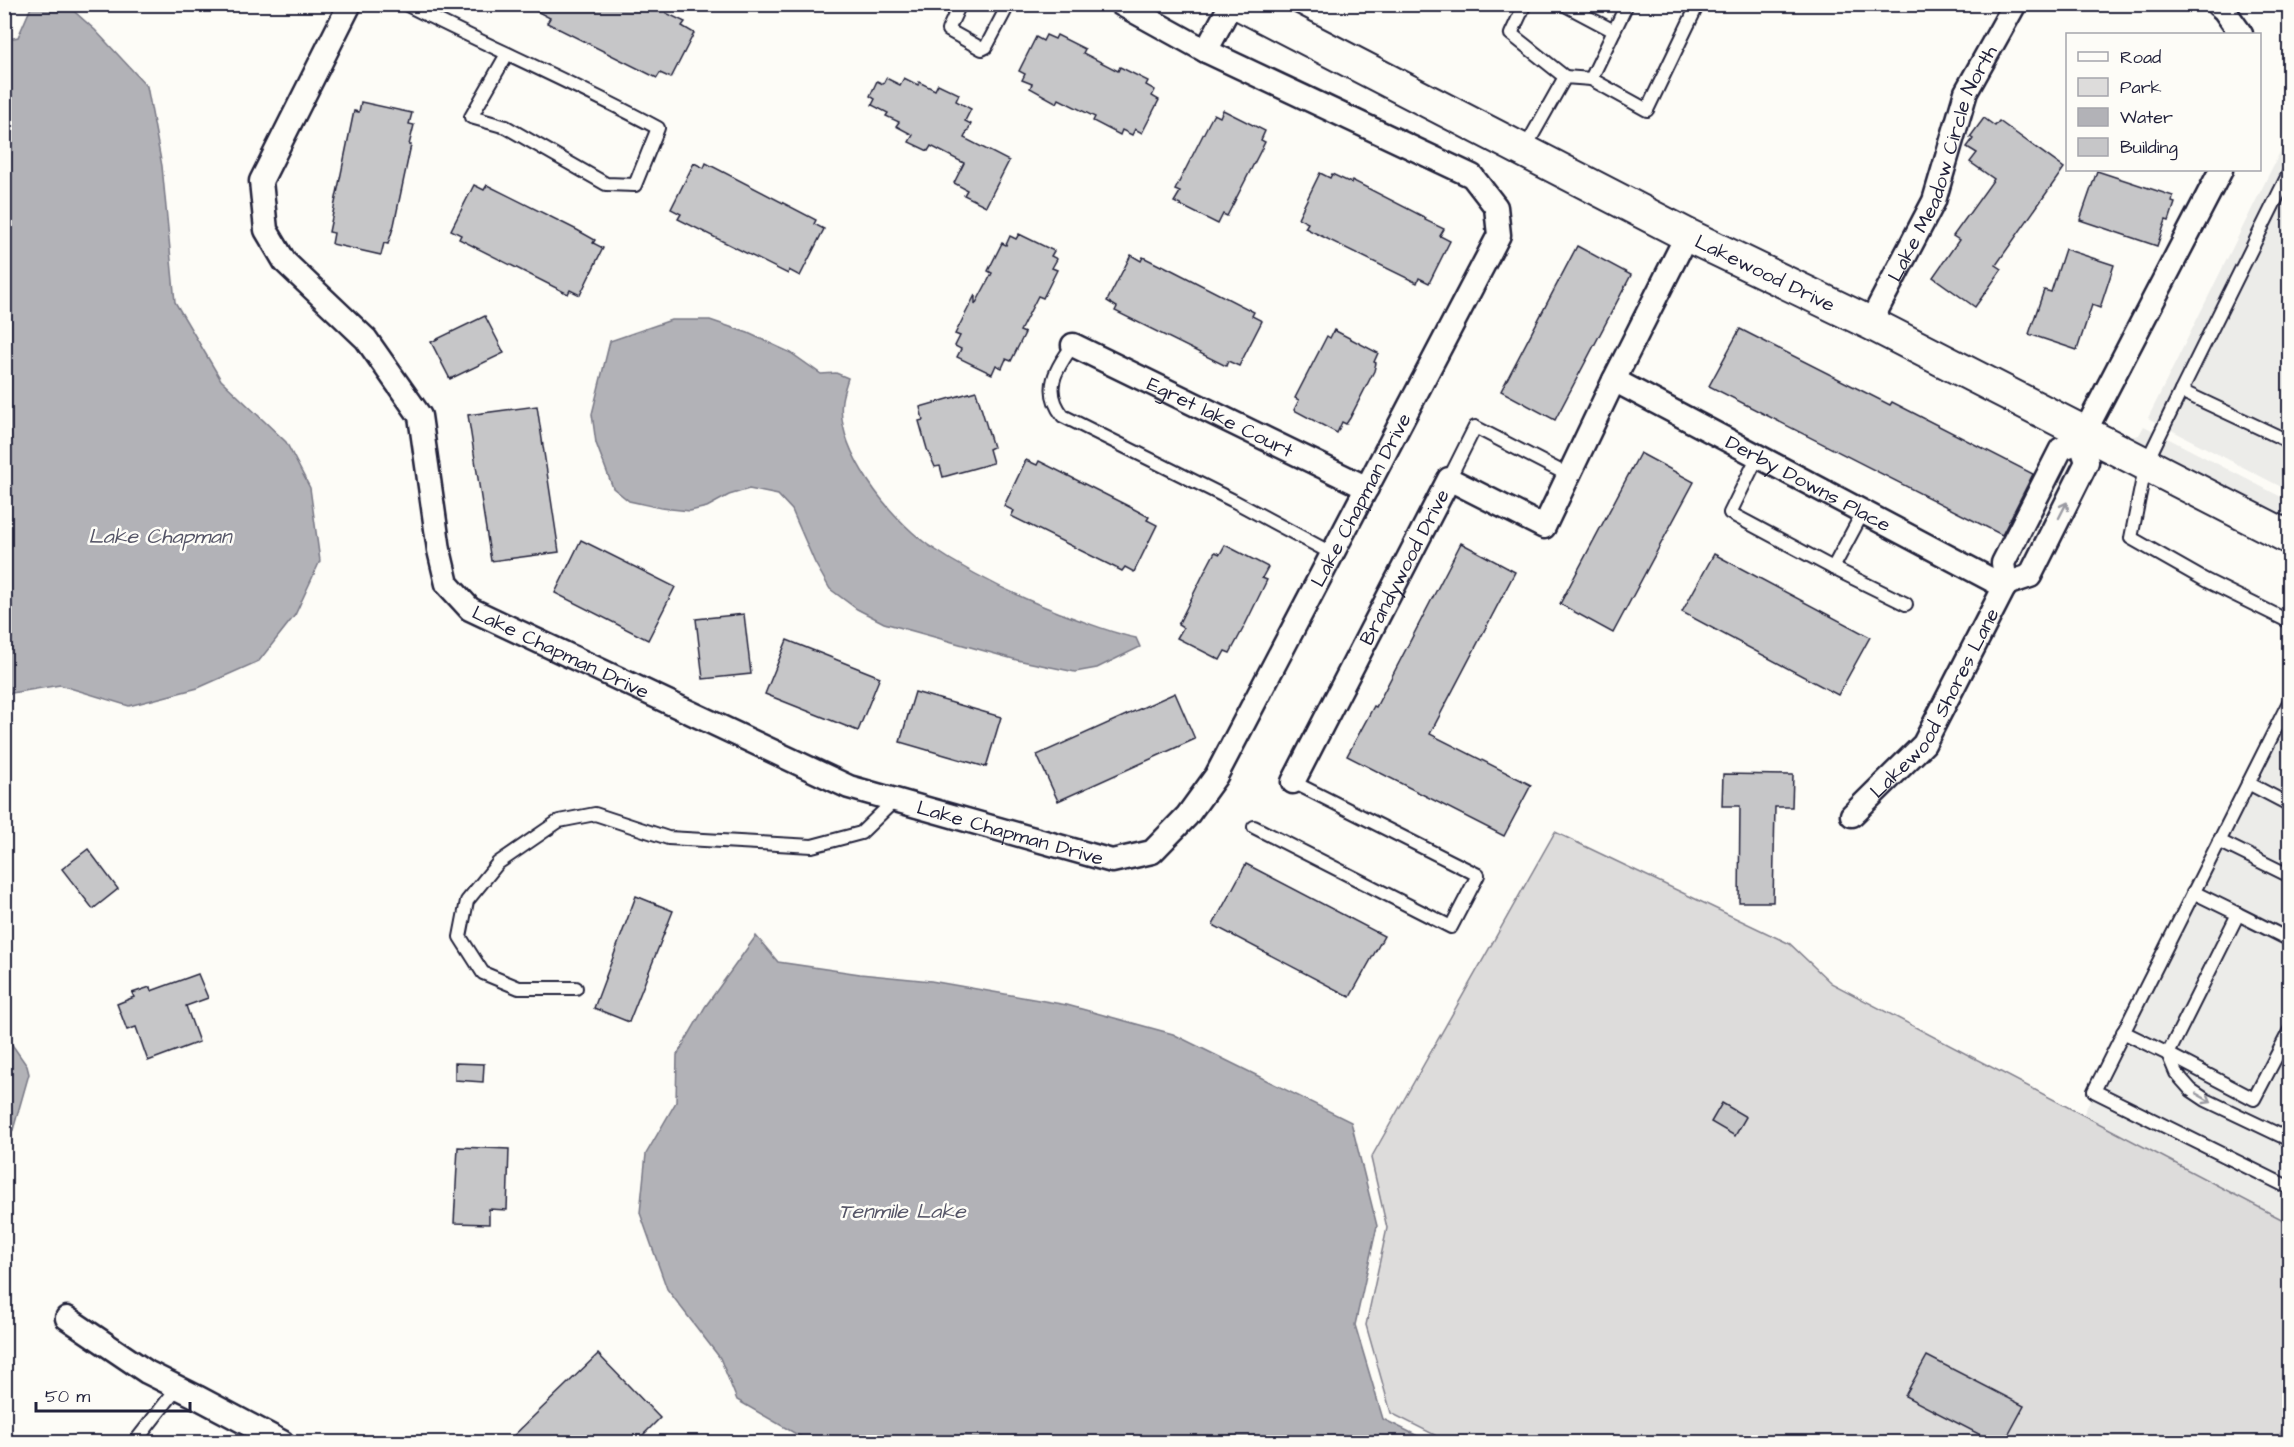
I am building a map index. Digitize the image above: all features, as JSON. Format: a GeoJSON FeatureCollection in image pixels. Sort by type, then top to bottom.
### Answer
{"type":"FeatureCollection","features":[{"type":"Feature","properties":{"kind":"street","name":"Lake Chapman Drive"},"geometry":{"type":"LineString","coordinates":[[350,4],[261,181],[266,230],[285,262],[366,339],[420,416],[439,550],[447,584],[470,609],[849,787],[1112,861],[1152,852],[1187,816],[1216,776],[1499,235],[1496,207],[1472,176],[1206,51],[1121,4]]}},
{"type":"Feature","properties":{"kind":"street"},"geometry":{"type":"LineString","coordinates":[[1206,51],[1231,4]]}},
{"type":"Feature","properties":{"kind":"street","name":"Lakewood Drive"},"geometry":{"type":"LineString","coordinates":[[1240,4],[1687,235],[1870,323],[2082,437],[2146,464],[2289,538]]}},
{"type":"Feature","properties":{"kind":"street","name":"Lake Meadow Circle North"},"geometry":{"type":"LineString","coordinates":[[1870,323],[1934,201],[1966,92],[2015,4]]}},
{"type":"Feature","properties":{"kind":"street"},"geometry":{"type":"LineString","coordinates":[[2217,4],[2240,33]]}},
{"type":"Feature","properties":{"kind":"street"},"geometry":{"type":"LineString","coordinates":[[2082,437],[2220,171]]}},
{"type":"Feature","properties":{"kind":"street","name":"Brandywood Drive"},"geometry":{"type":"LineString","coordinates":[[1293,782],[1449,479],[1544,527],[1687,235]]}},
{"type":"Feature","properties":{"kind":"street","name":"Egret lake Court"},"geometry":{"type":"LineString","coordinates":[[1073,345],[1367,488]]}},
{"type":"Feature","properties":{"kind":"street","name":"Derby Downs Place"},"geometry":{"type":"LineString","coordinates":[[1614,380],[2005,586]]}},
{"type":"Feature","properties":{"kind":"street","name":"Lakewood Shores Lane"},"geometry":{"type":"LineString","coordinates":[[1852,815],[1924,744],[2005,586],[2030,576],[2088,462],[2082,437]]}},
{"type":"Feature","properties":{"kind":"street"},"geometry":{"type":"LineString","coordinates":[[67,1317],[147,1372],[282,1443]]}},
{"type":"Feature","properties":{"kind":"lane"},"geometry":{"type":"LineString","coordinates":[[405,4],[601,97],[658,128],[635,185],[606,184],[506,127],[471,117],[507,54]]}},
{"type":"Feature","properties":{"kind":"lane"},"geometry":{"type":"LineString","coordinates":[[960,4],[948,30],[982,49],[986,47],[1005,11],[1002,4]]}},
{"type":"Feature","properties":{"kind":"lane"},"geometry":{"type":"LineString","coordinates":[[1525,4],[1510,34],[1565,77],[1591,79],[1647,110],[1698,4]]}},
{"type":"Feature","properties":{"kind":"lane"},"geometry":{"type":"LineString","coordinates":[[1563,4],[1614,31]]}},
{"type":"Feature","properties":{"kind":"lane"},"geometry":{"type":"LineString","coordinates":[[1591,79],[1627,4]]}},
{"type":"Feature","properties":{"kind":"lane"},"geometry":{"type":"LineString","coordinates":[[1524,151],[1565,77]]}},
{"type":"Feature","properties":{"kind":"lane"},"geometry":{"type":"LineString","coordinates":[[2289,171],[2146,464],[2131,538],[2205,580],[2289,622]]}},
{"type":"Feature","properties":{"kind":"lane"},"geometry":{"type":"LineString","coordinates":[[1073,345],[1058,366],[1051,387],[1055,406],[1063,416],[1232,500],[1333,554]]}},
{"type":"Feature","properties":{"kind":"lane"},"geometry":{"type":"LineString","coordinates":[[2181,391],[2289,442]]}},
{"type":"Feature","properties":{"kind":"lane"},"geometry":{"type":"LineString","coordinates":[[1449,479],[1475,427],[1568,475]]}},
{"type":"Feature","properties":{"kind":"lane"},"geometry":{"type":"LineString","coordinates":[[1758,456],[1730,513],[1906,604]]}},
{"type":"Feature","properties":{"kind":"lane"},"geometry":{"type":"LineString","coordinates":[[1833,567],[1863,512]]}},
{"type":"Feature","properties":{"kind":"lane"},"geometry":{"type":"LineString","coordinates":[[2289,700],[2094,1091],[2289,1188]]}},
{"type":"Feature","properties":{"kind":"lane"},"geometry":{"type":"LineString","coordinates":[[1254,827],[1451,927],[1478,875],[1293,782]]}},
{"type":"Feature","properties":{"kind":"lane"},"geometry":{"type":"LineString","coordinates":[[2248,783],[2289,805]]}},
{"type":"Feature","properties":{"kind":"lane"},"geometry":{"type":"LineString","coordinates":[[576,988],[519,988],[483,973],[460,937],[467,901],[498,863],[559,821],[595,814],[668,838],[812,846],[861,833],[895,800]]}},
{"type":"Feature","properties":{"kind":"lane"},"geometry":{"type":"LineString","coordinates":[[2219,841],[2289,876]]}},
{"type":"Feature","properties":{"kind":"lane"},"geometry":{"type":"LineString","coordinates":[[2193,892],[2289,940]]}},
{"type":"Feature","properties":{"kind":"lane"},"geometry":{"type":"LineString","coordinates":[[2238,914],[2168,1054],[2176,1073],[2191,1090],[2206,1100],[2289,1140]]}},
{"type":"Feature","properties":{"kind":"lane"},"geometry":{"type":"LineString","coordinates":[[2123,1032],[2254,1099],[2289,1030]]}},
{"type":"Feature","properties":{"kind":"lane"},"geometry":{"type":"LineString","coordinates":[[135,1443],[178,1387]]}},
{"type":"Feature","properties":{"kind":"shaded area"},"geometry":{"type":"Polygon","coordinates":[[[2289,134],[2289,491],[2148,418],[2289,134]]]}},
{"type":"Feature","properties":{"kind":"shaded area"},"geometry":{"type":"Polygon","coordinates":[[[2144,426],[2289,501],[2289,526],[2121,439],[2139,435],[2144,426]]]}},
{"type":"Feature","properties":{"kind":"shaded area"},"geometry":{"type":"Polygon","coordinates":[[[2289,701],[2289,1223],[2083,1115],[2289,701]]]}},
{"type":"Feature","properties":{"kind":"green space"},"geometry":{"type":"Polygon","coordinates":[[[1555,832],[1790,944],[1831,983],[2289,1223],[2289,1417],[2276,1442],[1442,1442],[1435,1435],[1391,1413],[1366,1325],[1387,1228],[1371,1158],[1555,832]]]}},
{"type":"Feature","properties":{"kind":"water","name":"Lake Chapman"},"geometry":{"type":"Polygon","coordinates":[[[32,5],[67,5],[95,30],[147,86],[162,166],[175,302],[221,380],[286,442],[310,488],[320,561],[295,615],[259,661],[198,688],[129,706],[60,685],[5,694],[4,40],[18,37],[32,5]]]}},
{"type":"Feature","properties":{"kind":"water"},"geometry":{"type":"Polygon","coordinates":[[[671,320],[710,320],[748,333],[791,353],[821,374],[836,373],[848,378],[842,400],[842,419],[847,440],[868,481],[882,500],[913,533],[946,557],[1001,587],[1059,613],[1136,638],[1140,647],[1097,668],[1075,672],[1017,660],[884,623],[857,609],[830,589],[815,563],[792,510],[778,495],[749,489],[729,495],[707,507],[690,511],[629,501],[613,488],[596,443],[592,414],[610,341],[671,320]]]}},
{"type":"Feature","properties":{"kind":"water","name":"Tenmile Lake"},"geometry":{"type":"Polygon","coordinates":[[[756,936],[778,962],[860,974],[931,981],[1067,1005],[1173,1034],[1351,1122],[1377,1226],[1355,1325],[1383,1419],[1430,1442],[810,1442],[737,1400],[720,1358],[667,1289],[640,1213],[646,1154],[676,1102],[677,1055],[705,1007],[756,936]]]}},
{"type":"Feature","properties":{"kind":"water"},"geometry":{"type":"Polygon","coordinates":[[[4,1033],[27,1066],[29,1074],[13,1130],[5,1138],[4,1033]]]}},
{"type":"Feature","properties":{"kind":"building"},"geometry":{"type":"Polygon","coordinates":[[[523,4],[670,4],[666,13],[685,22],[682,26],[694,33],[671,78],[660,73],[657,78],[547,23],[550,18],[523,4]]]}},
{"type":"Feature","properties":{"kind":"building"},"geometry":{"type":"Polygon","coordinates":[[[1046,35],[1055,39],[1057,35],[1085,49],[1083,53],[1118,71],[1120,67],[1148,81],[1146,85],[1155,90],[1152,96],[1159,100],[1142,133],[1135,129],[1132,135],[1122,130],[1120,135],[1093,121],[1095,117],[1059,99],[1057,103],[1030,88],[1032,84],[1022,80],[1025,74],[1019,71],[1036,37],[1043,41],[1046,35]]]}},
{"type":"Feature","properties":{"kind":"building"},"geometry":{"type":"Polygon","coordinates":[[[886,78],[900,85],[904,78],[935,90],[938,84],[959,94],[956,101],[971,109],[965,121],[971,124],[964,138],[1009,161],[986,206],[964,195],[967,190],[954,183],[964,163],[931,146],[928,151],[909,142],[913,135],[896,126],[899,122],[886,116],[888,113],[872,105],[875,99],[870,96],[877,81],[883,84],[886,78]]]}},
{"type":"Feature","properties":{"kind":"building"},"geometry":{"type":"Polygon","coordinates":[[[361,102],[412,113],[409,124],[414,125],[394,225],[388,244],[384,243],[381,255],[332,244],[334,233],[329,232],[354,111],[359,112],[361,102]]]}},
{"type":"Feature","properties":{"kind":"building"},"geometry":{"type":"Polygon","coordinates":[[[1223,110],[1265,131],[1261,140],[1265,142],[1227,216],[1223,214],[1218,224],[1174,202],[1180,192],[1175,190],[1209,123],[1214,114],[1220,117],[1223,110]]]}},
{"type":"Feature","properties":{"kind":"building"},"geometry":{"type":"Polygon","coordinates":[[[1984,118],[1995,126],[1999,121],[2064,168],[1996,265],[2002,269],[1975,307],[1933,277],[1959,240],[1953,236],[1994,179],[1970,162],[1977,153],[1967,147],[1973,139],[1970,137],[1984,118]]]}},
{"type":"Feature","properties":{"kind":"building"},"geometry":{"type":"Polygon","coordinates":[[[694,163],[704,168],[706,163],[816,220],[814,224],[824,229],[800,276],[789,270],[788,274],[678,219],[681,214],[671,209],[694,163]]]}},
{"type":"Feature","properties":{"kind":"building"},"geometry":{"type":"Polygon","coordinates":[[[2097,171],[2173,196],[2172,202],[2175,203],[2157,246],[2080,220],[2097,171]]]}},
{"type":"Feature","properties":{"kind":"building"},"geometry":{"type":"Polygon","coordinates":[[[1320,173],[1330,178],[1332,174],[1351,183],[1352,180],[1444,229],[1440,236],[1450,241],[1429,283],[1419,278],[1417,283],[1305,228],[1308,223],[1298,218],[1320,173]]]}},
{"type":"Feature","properties":{"kind":"building"},"geometry":{"type":"Polygon","coordinates":[[[474,185],[484,190],[487,185],[577,230],[595,240],[593,243],[603,248],[580,295],[570,290],[568,294],[459,239],[461,235],[451,230],[474,185]]]}},
{"type":"Feature","properties":{"kind":"building"},"geometry":{"type":"Polygon","coordinates":[[[1019,234],[1054,251],[1051,256],[1057,259],[1052,268],[1057,270],[1043,298],[1038,296],[1020,331],[1025,333],[1011,361],[1006,359],[1002,368],[996,365],[992,374],[957,357],[961,349],[955,346],[960,336],[955,334],[975,295],[975,305],[992,273],[988,271],[1002,243],[1006,245],[1010,236],[1016,239],[1019,234]]]}},
{"type":"Feature","properties":{"kind":"building"},"geometry":{"type":"Polygon","coordinates":[[[1577,246],[1631,275],[1555,420],[1501,391],[1577,246]]]}},
{"type":"Feature","properties":{"kind":"building"},"geometry":{"type":"Polygon","coordinates":[[[2065,249],[2114,265],[2100,308],[2092,305],[2077,350],[2029,334],[2044,290],[2051,292],[2065,249]]]}},
{"type":"Feature","properties":{"kind":"building"},"geometry":{"type":"Polygon","coordinates":[[[1131,255],[1141,261],[1143,257],[1162,265],[1254,312],[1252,316],[1262,321],[1239,366],[1228,361],[1226,366],[1115,311],[1117,307],[1107,301],[1131,255]]]}},
{"type":"Feature","properties":{"kind":"building"},"geometry":{"type":"Polygon","coordinates":[[[485,316],[504,353],[450,379],[431,342],[485,316]]]}},
{"type":"Feature","properties":{"kind":"building"},"geometry":{"type":"Polygon","coordinates":[[[1740,329],[1890,405],[1892,402],[2033,474],[2002,535],[1709,386],[1740,329]]]}},
{"type":"Feature","properties":{"kind":"building"},"geometry":{"type":"Polygon","coordinates":[[[1334,330],[1378,353],[1374,362],[1376,363],[1374,371],[1350,418],[1346,424],[1342,422],[1337,433],[1294,410],[1299,400],[1295,398],[1327,336],[1330,338],[1334,330]]]}},
{"type":"Feature","properties":{"kind":"building"},"geometry":{"type":"Polygon","coordinates":[[[976,391],[993,447],[989,449],[993,463],[943,477],[940,466],[935,467],[927,449],[919,421],[923,420],[920,407],[976,391]]]}},
{"type":"Feature","properties":{"kind":"building"},"geometry":{"type":"Polygon","coordinates":[[[537,406],[559,552],[491,561],[468,415],[537,406]]]}},
{"type":"Feature","properties":{"kind":"building"},"geometry":{"type":"Polygon","coordinates":[[[1640,453],[1694,482],[1613,633],[1560,604],[1640,453]]]}},
{"type":"Feature","properties":{"kind":"building"},"geometry":{"type":"Polygon","coordinates":[[[1026,460],[1037,465],[1039,461],[1149,517],[1147,520],[1157,525],[1134,572],[1125,567],[1122,571],[1011,516],[1014,511],[1004,506],[1026,460]]]}},
{"type":"Feature","properties":{"kind":"building"},"geometry":{"type":"Polygon","coordinates":[[[581,540],[675,587],[648,640],[555,593],[581,540]]]}},
{"type":"Feature","properties":{"kind":"building"},"geometry":{"type":"Polygon","coordinates":[[[1461,543],[1515,572],[1430,734],[1531,785],[1504,836],[1347,756],[1374,706],[1376,707],[1461,543]]]}},
{"type":"Feature","properties":{"kind":"building"},"geometry":{"type":"Polygon","coordinates":[[[1225,545],[1268,567],[1262,578],[1267,580],[1244,627],[1230,653],[1225,651],[1220,660],[1177,638],[1183,628],[1178,625],[1206,569],[1215,552],[1220,554],[1225,545]]]}},
{"type":"Feature","properties":{"kind":"building"},"geometry":{"type":"Polygon","coordinates":[[[1714,554],[1870,637],[1838,695],[1682,612],[1714,554]]]}},
{"type":"Feature","properties":{"kind":"building"},"geometry":{"type":"Polygon","coordinates":[[[744,614],[751,674],[703,679],[696,619],[744,614]]]}},
{"type":"Feature","properties":{"kind":"building"},"geometry":{"type":"Polygon","coordinates":[[[787,640],[880,677],[858,731],[765,694],[787,640]]]}},
{"type":"Feature","properties":{"kind":"building"},"geometry":{"type":"Polygon","coordinates":[[[915,692],[1001,717],[986,767],[900,742],[915,692]]]}},
{"type":"Feature","properties":{"kind":"building"},"geometry":{"type":"Polygon","coordinates":[[[1175,693],[1195,739],[1058,801],[1037,755],[1175,693]]]}},
{"type":"Feature","properties":{"kind":"building"},"geometry":{"type":"Polygon","coordinates":[[[1723,774],[1793,775],[1792,807],[1775,807],[1773,902],[1739,902],[1740,806],[1722,806],[1723,774]]]}},
{"type":"Feature","properties":{"kind":"building"},"geometry":{"type":"Polygon","coordinates":[[[88,849],[118,889],[93,909],[62,869],[88,849]]]}},
{"type":"Feature","properties":{"kind":"building"},"geometry":{"type":"Polygon","coordinates":[[[1246,864],[1384,936],[1350,997],[1213,925],[1246,864]]]}},
{"type":"Feature","properties":{"kind":"building"},"geometry":{"type":"Polygon","coordinates":[[[636,896],[673,911],[629,1022],[594,1008],[636,896]]]}},
{"type":"Feature","properties":{"kind":"building"},"geometry":{"type":"Polygon","coordinates":[[[198,974],[208,998],[186,1006],[199,1042],[148,1061],[136,1027],[127,1030],[117,1004],[134,997],[132,993],[150,987],[151,991],[198,974]]]}},
{"type":"Feature","properties":{"kind":"building"},"geometry":{"type":"Polygon","coordinates":[[[455,1063],[484,1064],[483,1082],[455,1080],[455,1063]]]}},
{"type":"Feature","properties":{"kind":"building"},"geometry":{"type":"Polygon","coordinates":[[[1722,1103],[1746,1117],[1735,1136],[1711,1122],[1722,1103]]]}},
{"type":"Feature","properties":{"kind":"building"},"geometry":{"type":"Polygon","coordinates":[[[458,1147],[509,1149],[507,1210],[489,1209],[489,1224],[454,1223],[458,1147]]]}},
{"type":"Feature","properties":{"kind":"building"},"geometry":{"type":"Polygon","coordinates":[[[598,1354],[660,1418],[635,1443],[506,1443],[598,1354]]]}},
{"type":"Feature","properties":{"kind":"building"},"geometry":{"type":"Polygon","coordinates":[[[1927,1356],[2024,1406],[2004,1443],[1996,1443],[1905,1396],[1927,1356]]]}}]}
